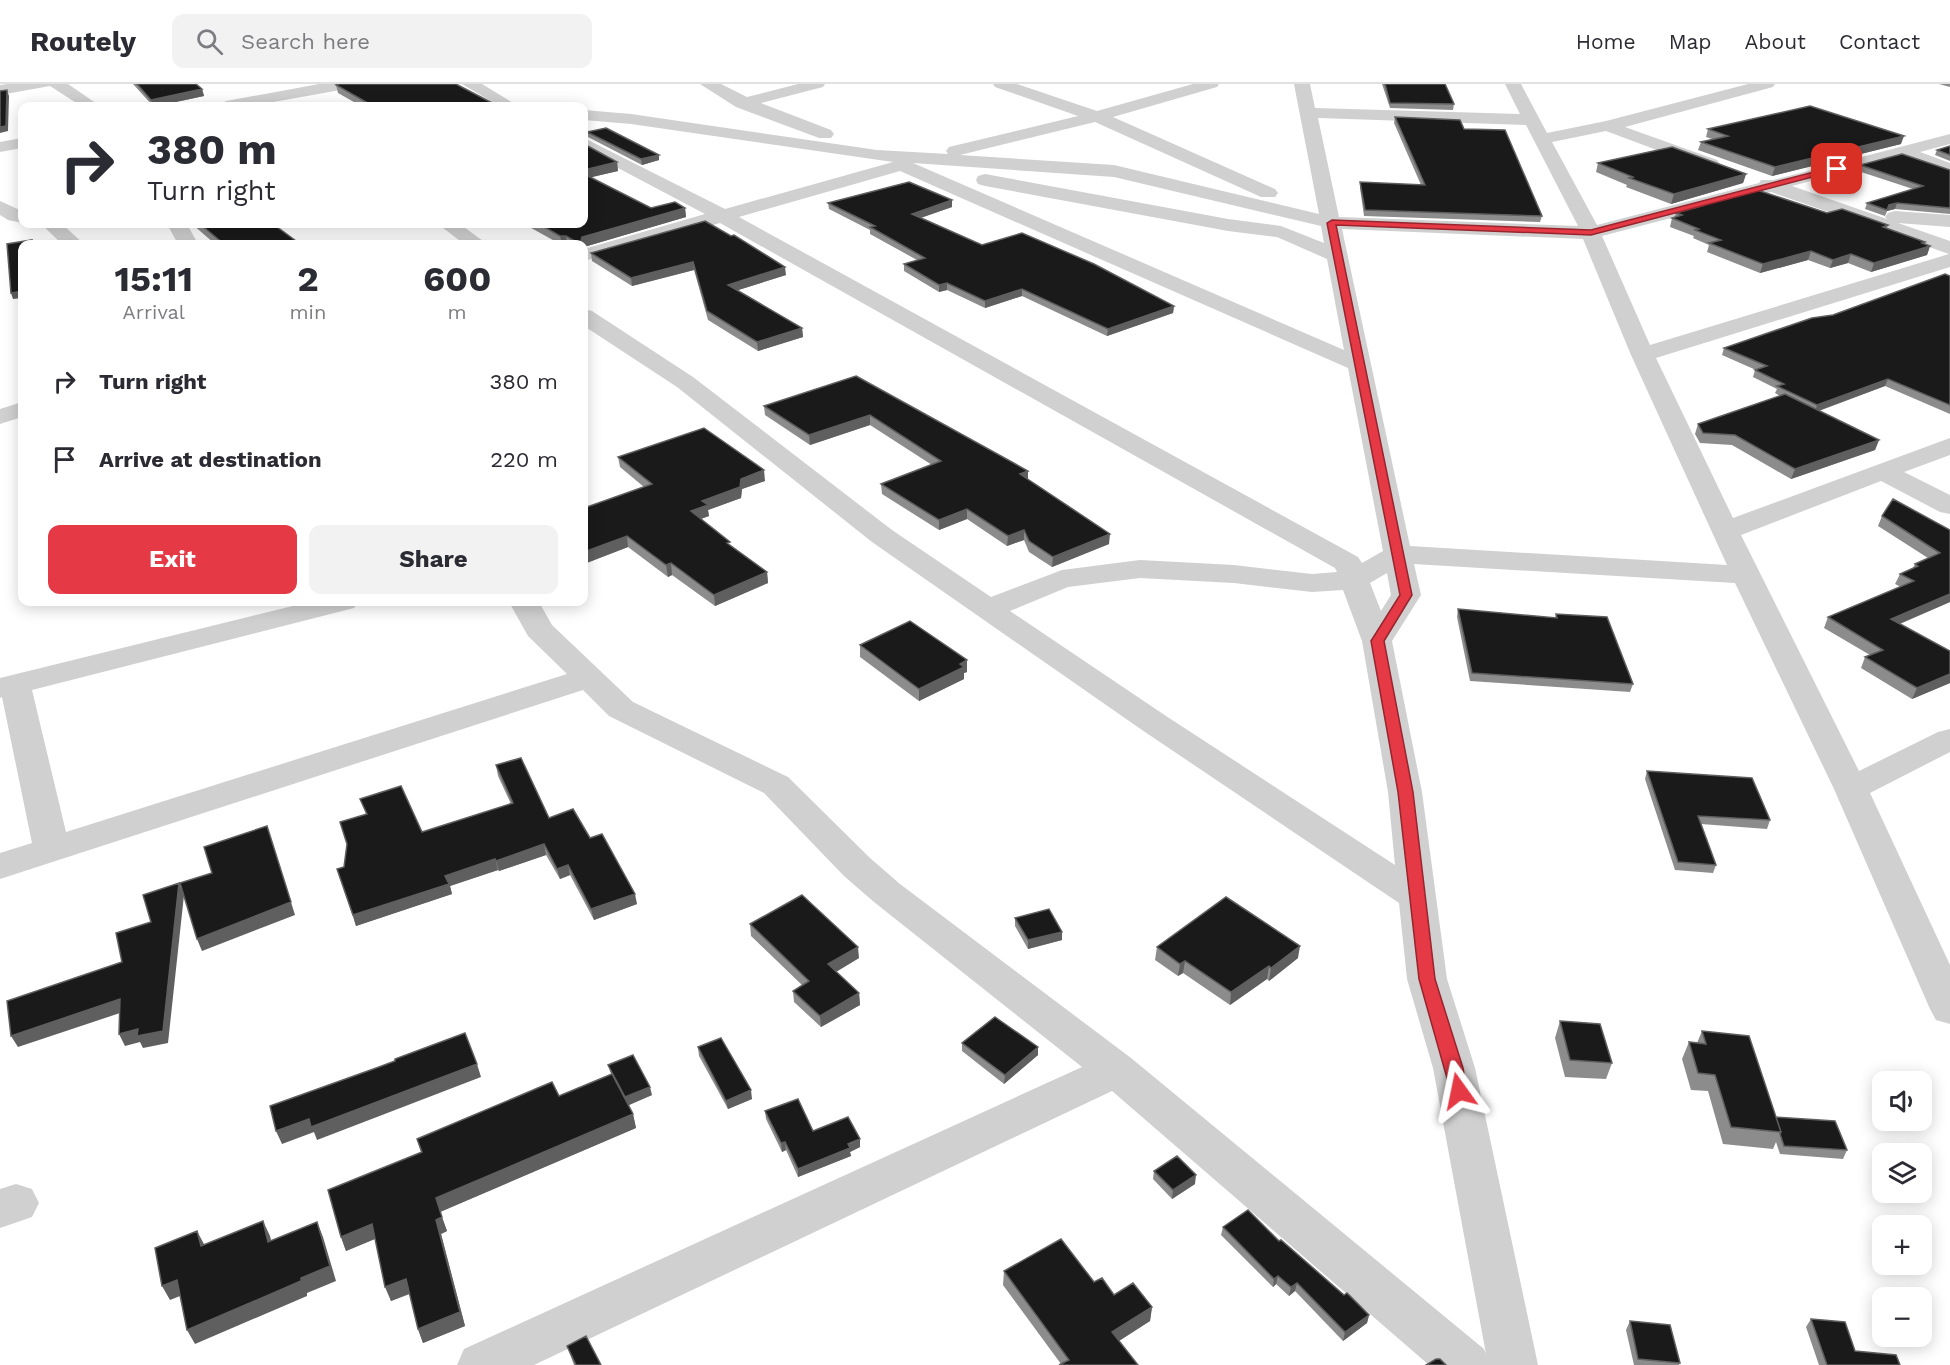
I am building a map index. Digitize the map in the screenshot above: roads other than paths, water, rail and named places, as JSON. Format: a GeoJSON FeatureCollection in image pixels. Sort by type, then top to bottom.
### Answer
{"type":"FeatureCollection","features":[{"type":"Feature","properties":{"kind":"street"},"geometry":{"type":"LineString","coordinates":[[0,90],[44,84]]}},
{"type":"Feature","properties":{"kind":"street"},"geometry":{"type":"LineString","coordinates":[[57,84],[86,102]]}},
{"type":"Feature","properties":{"kind":"street"},"geometry":{"type":"LineString","coordinates":[[260,102],[301,88],[346,84]]}},
{"type":"Feature","properties":{"kind":"street"},"geometry":{"type":"LineString","coordinates":[[470,84],[502,102]]}},
{"type":"Feature","properties":{"kind":"street"},"geometry":{"type":"LineString","coordinates":[[708,84],[746,103],[877,155],[1360,365]]}},
{"type":"Feature","properties":{"kind":"street"},"geometry":{"type":"LineString","coordinates":[[712,108],[746,103],[817,84]]}},
{"type":"Feature","properties":{"kind":"street"},"geometry":{"type":"LineString","coordinates":[[1000,84],[1096,116],[1332,223]]}},
{"type":"Feature","properties":{"kind":"street"},"geometry":{"type":"LineString","coordinates":[[1042,84],[1054,102]]}},
{"type":"Feature","properties":{"kind":"street"},"geometry":{"type":"LineString","coordinates":[[588,254],[900,165],[1096,116],[1211,84]]}},
{"type":"Feature","properties":{"kind":"street"},"geometry":{"type":"LineString","coordinates":[[1302,84],[1406,595],[1377,641]]}},
{"type":"Feature","properties":{"kind":"street"},"geometry":{"type":"LineString","coordinates":[[1513,84],[1591,233],[1643,355],[1746,575],[1851,789],[1950,1009]]}},
{"type":"Feature","properties":{"kind":"street"},"geometry":{"type":"LineString","coordinates":[[1309,113],[1538,129],[1607,126],[1767,84]]}},
{"type":"Feature","properties":{"kind":"street"},"geometry":{"type":"LineString","coordinates":[[588,129],[631,119],[688,111]]}},
{"type":"Feature","properties":{"kind":"street"},"geometry":{"type":"LineString","coordinates":[[588,115],[631,119],[877,155],[1114,171],[1332,223],[1591,233],[1950,139]]}},
{"type":"Feature","properties":{"kind":"street"},"geometry":{"type":"LineString","coordinates":[[1607,126],[1950,248]]}},
{"type":"Feature","properties":{"kind":"street"},"geometry":{"type":"LineString","coordinates":[[0,147],[18,144]]}},
{"type":"Feature","properties":{"kind":"street"},"geometry":{"type":"LineString","coordinates":[[588,145],[722,215],[1287,527],[1348,563],[1377,641],[1405,792],[1427,979],[1454,1068],[1513,1365]]}},
{"type":"Feature","properties":{"kind":"street"},"geometry":{"type":"LineString","coordinates":[[1902,152],[1950,169]]}},
{"type":"Feature","properties":{"kind":"street"},"geometry":{"type":"LineString","coordinates":[[900,165],[1228,225],[1281,232],[1338,256]]}},
{"type":"Feature","properties":{"kind":"street"},"geometry":{"type":"LineString","coordinates":[[1852,214],[1950,221]]}},
{"type":"Feature","properties":{"kind":"street"},"geometry":{"type":"LineString","coordinates":[[56,228],[69,240]]}},
{"type":"Feature","properties":{"kind":"street"},"geometry":{"type":"LineString","coordinates":[[454,228],[471,240]]}},
{"type":"Feature","properties":{"kind":"street"},"geometry":{"type":"LineString","coordinates":[[1643,355],[1950,260]]}},
{"type":"Feature","properties":{"kind":"street"},"geometry":{"type":"LineString","coordinates":[[1888,279],[1950,280]]}},
{"type":"Feature","properties":{"kind":"street"},"geometry":{"type":"LineString","coordinates":[[588,319],[685,382],[882,536],[1154,723],[1416,896]]}},
{"type":"Feature","properties":{"kind":"street"},"geometry":{"type":"LineString","coordinates":[[0,417],[18,410]]}},
{"type":"Feature","properties":{"kind":"street"},"geometry":{"type":"LineString","coordinates":[[1725,531],[1950,446]]}},
{"type":"Feature","properties":{"kind":"street"},"geometry":{"type":"LineString","coordinates":[[1883,472],[1950,506]]}},
{"type":"Feature","properties":{"kind":"street"},"geometry":{"type":"LineString","coordinates":[[988,609],[1062,579],[1140,569],[1234,574],[1312,583],[1355,580],[1398,554],[1746,575]]}},
{"type":"Feature","properties":{"kind":"street"},"geometry":{"type":"LineString","coordinates":[[52,850],[8,686],[327,606]]}},
{"type":"Feature","properties":{"kind":"street"},"geometry":{"type":"LineString","coordinates":[[526,606],[539,630],[621,709],[776,785],[857,867],[887,893],[1116,1070],[1466,1365]]}},
{"type":"Feature","properties":{"kind":"street"},"geometry":{"type":"LineString","coordinates":[[0,866],[588,678]]}},
{"type":"Feature","properties":{"kind":"street"},"geometry":{"type":"LineString","coordinates":[[1851,789],[1950,739]]}},
{"type":"Feature","properties":{"kind":"street"},"geometry":{"type":"LineString","coordinates":[[482,1365],[1116,1070]]}}]}
